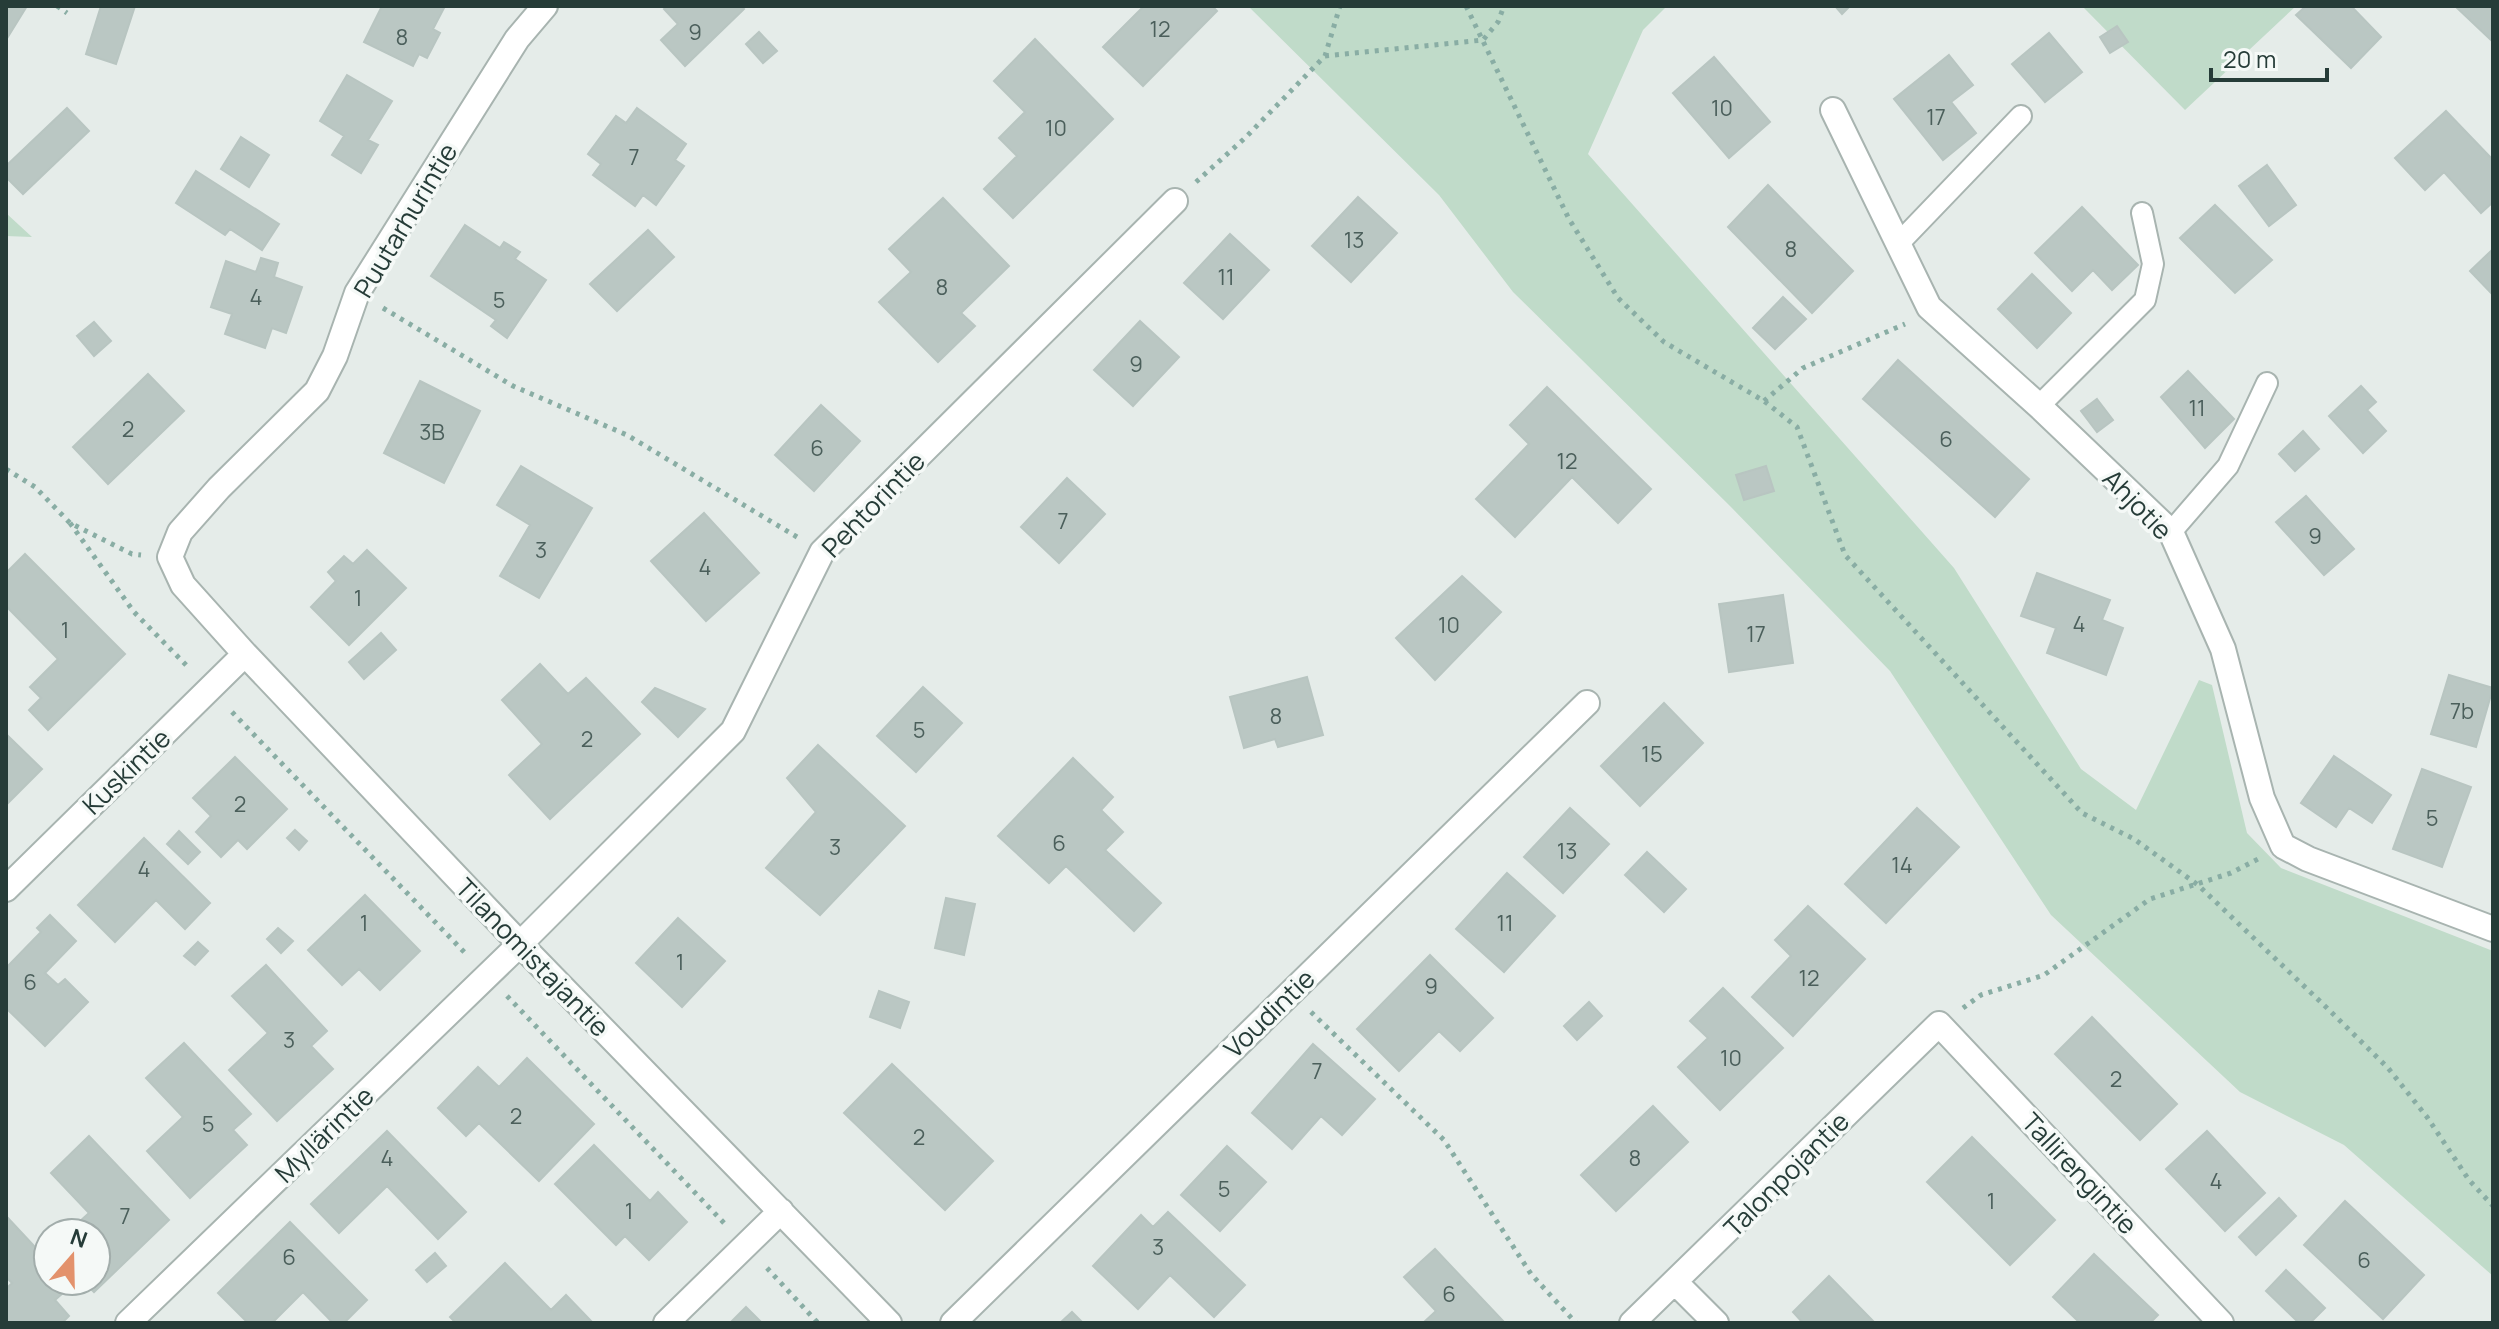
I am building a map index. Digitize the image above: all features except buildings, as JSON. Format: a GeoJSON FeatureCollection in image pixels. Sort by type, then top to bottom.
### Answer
{"type":"FeatureCollection","features":[{"type":"Feature","properties":{"kind":"street","name":"Puutarhurintie"},"geometry":{"type":"LineString","coordinates":[[170,557],[180,532],[219,488],[317,391],[335,356],[357,293],[517,39],[545,6]]}},
{"type":"Feature","properties":{"kind":"street","name":"Ahjotie"},"geometry":{"type":"LineString","coordinates":[[1833,110],[1929,307],[2171,532],[2223,649],[2262,798],[2283,846]]}},
{"type":"Feature","properties":{"kind":"street","name":"Pehtorintie"},"geometry":{"type":"LineString","coordinates":[[520,944],[733,731],[822,552],[1175,201]]}},
{"type":"Feature","properties":{"kind":"street","name":"Tilanomistajantie"},"geometry":{"type":"LineString","coordinates":[[170,557],[183,585],[245,654],[520,944],[889,1323]]}},
{"type":"Feature","properties":{"kind":"street","name":"Kuskintie"},"geometry":{"type":"LineString","coordinates":[[6,889],[245,654]]}},
{"type":"Feature","properties":{"kind":"street","name":"Voudintie"},"geometry":{"type":"LineString","coordinates":[[953,1323],[1587,703]]}},
{"type":"Feature","properties":{"kind":"street"},"geometry":{"type":"LineString","coordinates":[[2283,846],[2308,859],[2493,929]]}},
{"type":"Feature","properties":{"kind":"street","name":"Myllärintie"},"geometry":{"type":"LineString","coordinates":[[128,1323],[520,944]]}},
{"type":"Feature","properties":{"kind":"street","name":"Talonpojantie"},"geometry":{"type":"LineString","coordinates":[[1632,1323],[1939,1024]]}},
{"type":"Feature","properties":{"kind":"street","name":"Tallirengintie"},"geometry":{"type":"LineString","coordinates":[[1939,1024],[2221,1323]]}},
{"type":"Feature","properties":{"kind":"street"},"geometry":{"type":"LineString","coordinates":[[666,1323],[781,1211]]}},
{"type":"Feature","properties":{"kind":"street"},"geometry":{"type":"LineString","coordinates":[[1676,1283],[1716,1323]]}},
{"type":"Feature","properties":{"kind":"lane"},"geometry":{"type":"LineString","coordinates":[[1899,243],[2021,116]]}},
{"type":"Feature","properties":{"kind":"lane"},"geometry":{"type":"LineString","coordinates":[[2039,406],[2145,300],[2153,264],[2142,213]]}},
{"type":"Feature","properties":{"kind":"lane"},"geometry":{"type":"LineString","coordinates":[[2171,532],[2228,466],[2267,383]]}},
{"type":"Feature","properties":{"kind":"path"},"geometry":{"type":"LineString","coordinates":[[57,6],[67,13]]}},
{"type":"Feature","properties":{"kind":"path"},"geometry":{"type":"LineString","coordinates":[[1175,201],[1245,138],[1325,56],[1340,6]]}},
{"type":"Feature","properties":{"kind":"path"},"geometry":{"type":"LineString","coordinates":[[1466,6],[1569,219],[1618,298],[1664,342],[1764,401],[1797,427],[1845,555],[2082,813],[2134,839],[2198,885],[2388,1068],[2427,1117],[2469,1180],[2493,1206]]}},
{"type":"Feature","properties":{"kind":"path"},"geometry":{"type":"LineString","coordinates":[[1325,56],[1483,40],[1498,22],[1504,6]]}},
{"type":"Feature","properties":{"kind":"path"},"geometry":{"type":"LineString","coordinates":[[357,293],[513,386],[627,435],[822,552]]}},
{"type":"Feature","properties":{"kind":"path"},"geometry":{"type":"LineString","coordinates":[[1764,401],[1803,368],[1902,326],[1929,307]]}},
{"type":"Feature","properties":{"kind":"path"},"geometry":{"type":"LineString","coordinates":[[6,469],[35,487],[70,523],[134,612],[818,1323]]}},
{"type":"Feature","properties":{"kind":"path"},"geometry":{"type":"LineString","coordinates":[[70,523],[132,554],[170,557]]}},
{"type":"Feature","properties":{"kind":"path"},"geometry":{"type":"LineString","coordinates":[[1939,1024],[1981,995],[2044,975],[2150,899],[2231,873],[2283,846]]}},
{"type":"Feature","properties":{"kind":"path"},"geometry":{"type":"LineString","coordinates":[[1290,992],[1444,1140],[1531,1274],[1576,1323]]}},
{"type":"Feature","properties":{"kind":"green space"},"geometry":{"type":"Polygon","coordinates":[[[1248,6],[1667,6],[1643,30],[1588,154],[1954,568],[2081,769],[2136,810],[2199,680],[2212,685],[2247,833],[2281,868],[2493,951],[2493,1276],[2344,1145],[2240,1092],[2051,915],[1890,671],[1730,506],[1513,292],[1439,195],[1248,6]]]}},
{"type":"Feature","properties":{"kind":"green space"},"geometry":{"type":"Polygon","coordinates":[[[2082,6],[2296,6],[2185,110],[2082,6]]]}},
{"type":"Feature","properties":{"kind":"green space"},"geometry":{"type":"Polygon","coordinates":[[[6,213],[32,237],[6,236],[6,213]]]}}]}
